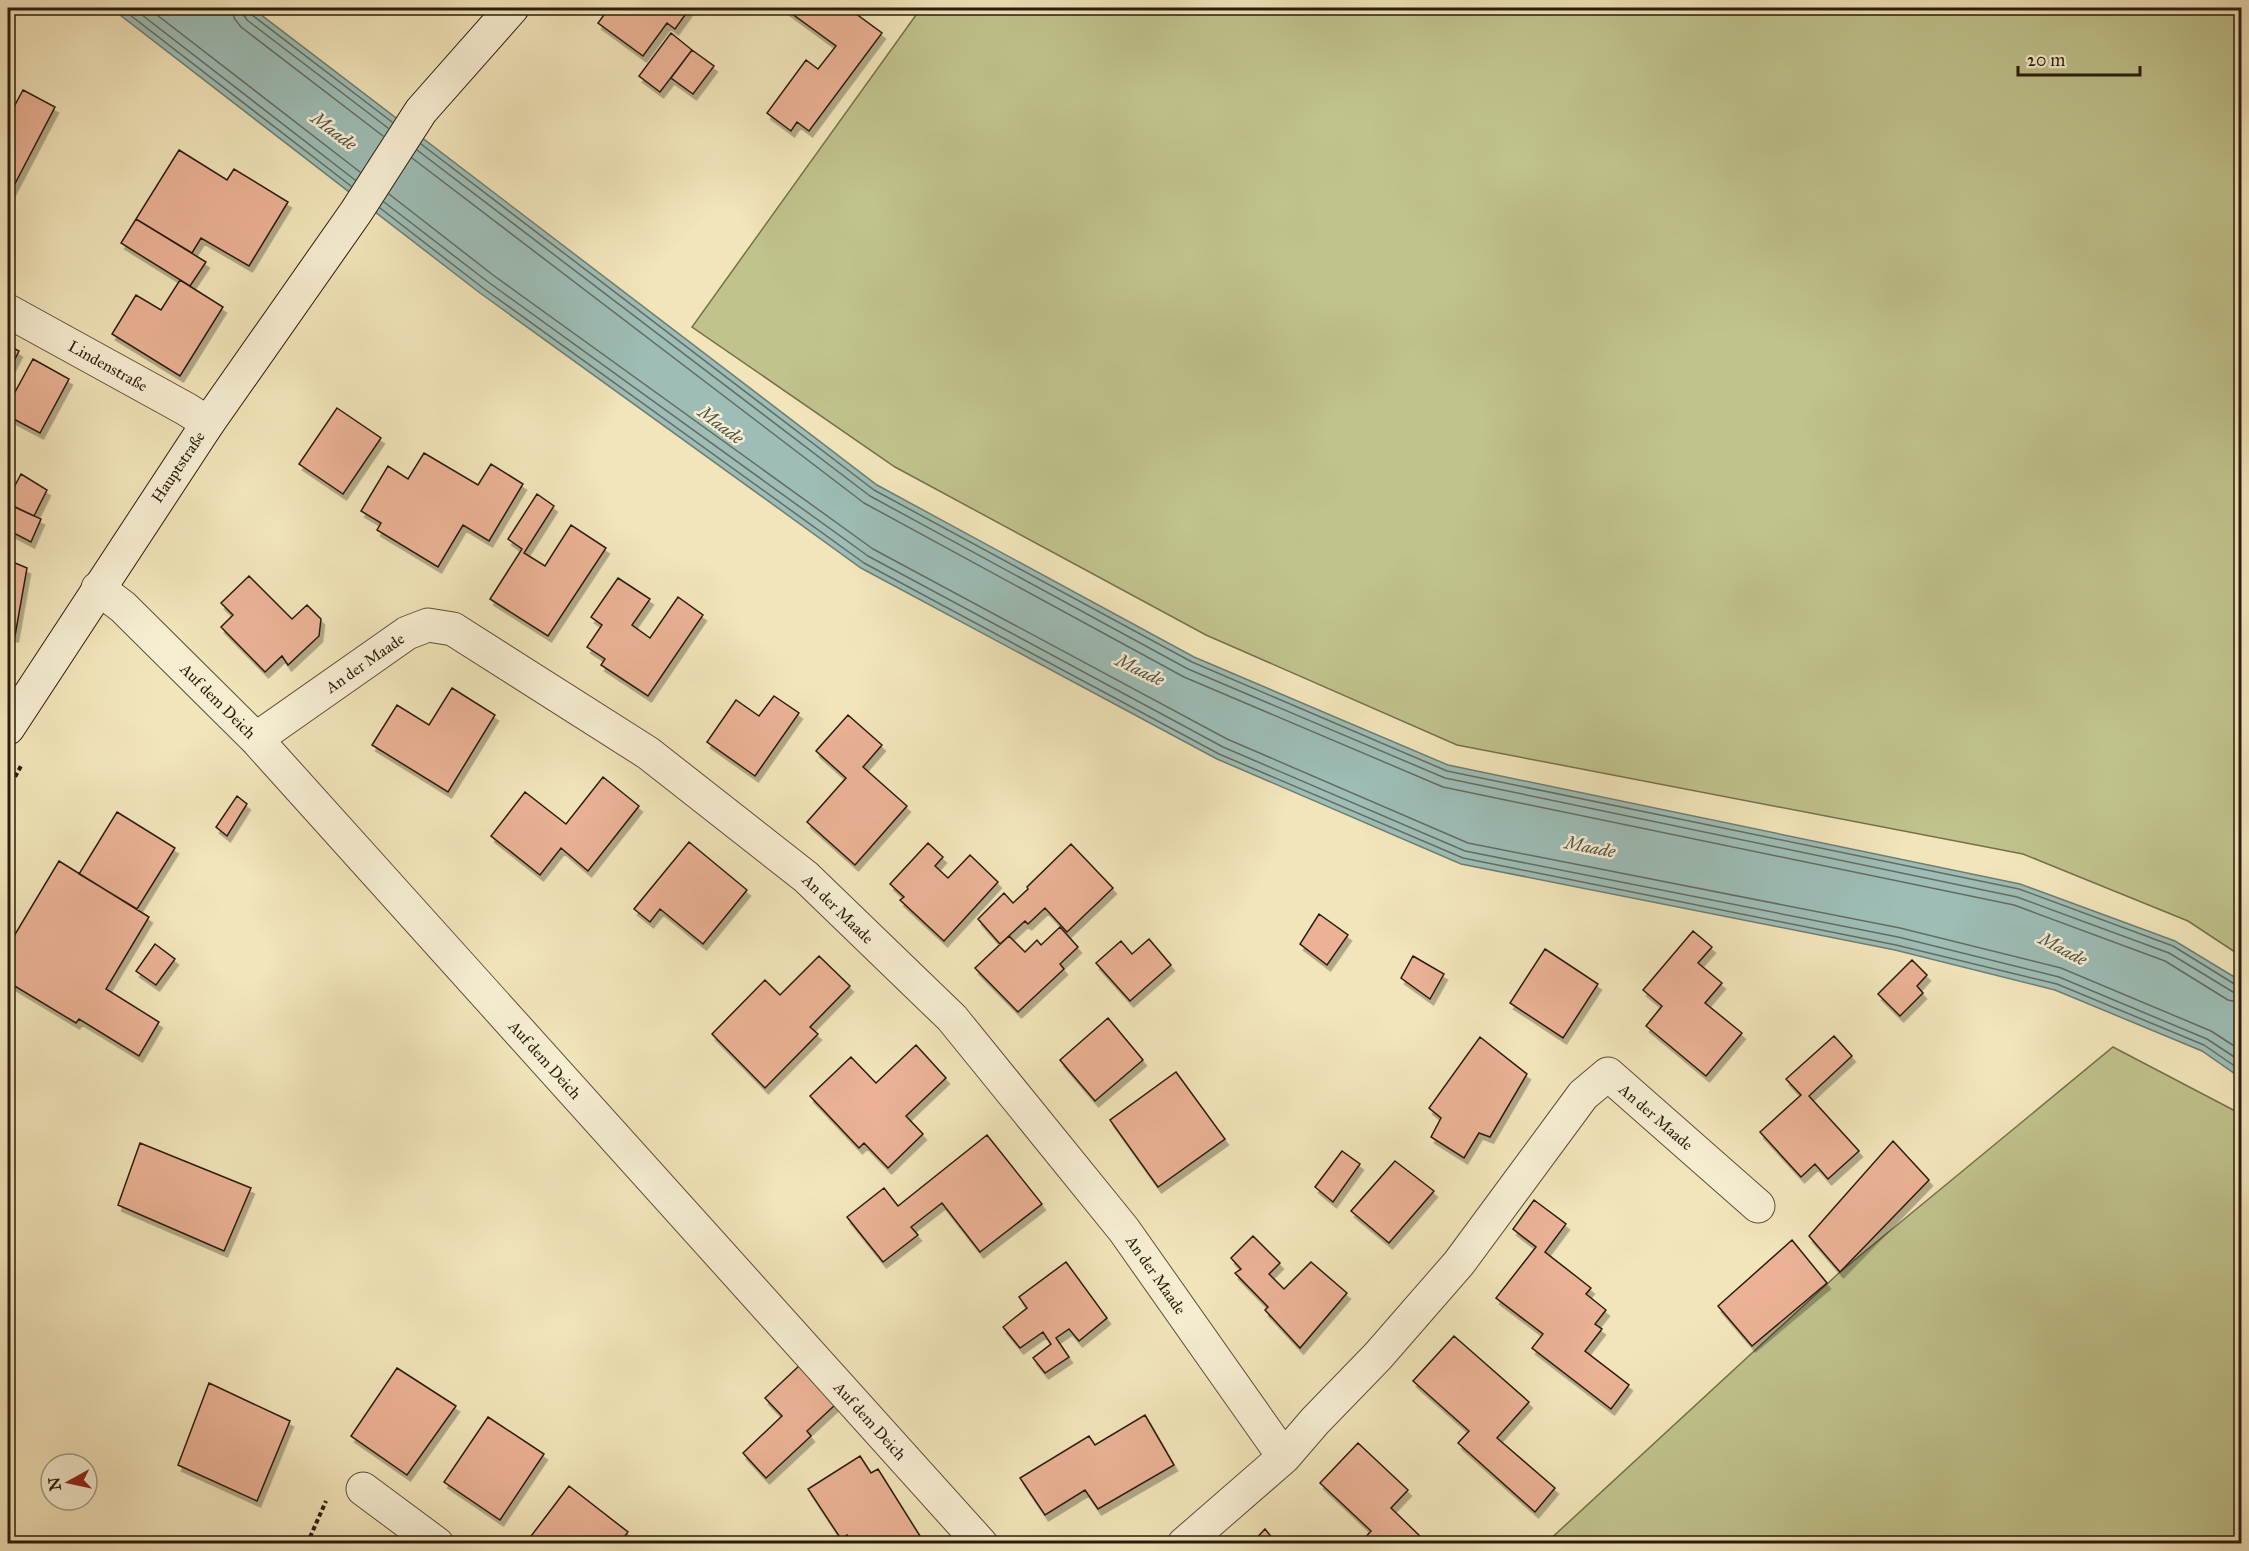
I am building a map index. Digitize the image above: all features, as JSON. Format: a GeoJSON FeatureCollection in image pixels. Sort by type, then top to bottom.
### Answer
{"type":"FeatureCollection","features":[{"type":"Feature","properties":{"kind":"street","name":"Hauptstraße"},"geometry":{"type":"LineString","coordinates":[[9,721],[208,423],[348,224],[421,111],[512,8]]}},
{"type":"Feature","properties":{"kind":"street","name":"Lindenstraße"},"geometry":{"type":"LineString","coordinates":[[8,311],[208,423]]}},
{"type":"Feature","properties":{"kind":"street","name":"Auf dem Deich"},"geometry":{"type":"LineString","coordinates":[[98,588],[123,607],[256,739],[981,1544]]}},
{"type":"Feature","properties":{"kind":"street","name":"An der Maade"},"geometry":{"type":"LineString","coordinates":[[256,739],[407,633],[428,625],[453,629],[648,753],[806,877],[952,1018],[1124,1230],[1284,1457]]}},
{"type":"Feature","properties":{"kind":"street","name":"An der Maade"},"geometry":{"type":"LineString","coordinates":[[1184,1544],[1284,1457],[1315,1421],[1378,1356],[1459,1263],[1583,1095],[1608,1074],[1758,1206]]}},
{"type":"Feature","properties":{"kind":"street"},"geometry":{"type":"LineString","coordinates":[[363,1489],[437,1544]]}},
{"type":"Feature","properties":{"kind":"path"},"geometry":{"type":"LineString","coordinates":[[307,1544],[330,1492]]}},
{"type":"Feature","properties":{"kind":"green space"},"geometry":{"type":"Polygon","coordinates":[[[921,8],[2241,8],[2241,956],[2188,921],[2023,854],[1457,745],[1206,635],[895,467],[692,327],[921,8]]]}},
{"type":"Feature","properties":{"kind":"green space"},"geometry":{"type":"Polygon","coordinates":[[[2113,1047],[2241,1114],[2241,1543],[1546,1543],[1840,1272],[2113,1047]]]}},
{"type":"Feature","properties":{"kind":"water","name":"Maade"},"geometry":{"type":"Polygon","coordinates":[[[111,8],[252,8],[877,485],[1194,657],[1448,765],[2020,884],[2175,941],[2241,981],[2241,1078],[2202,1051],[2055,990],[1895,950],[1461,864],[1217,759],[861,568],[480,293],[111,8]]]}},
{"type":"Feature","properties":{"kind":"building"},"geometry":{"type":"Polygon","coordinates":[[[609,8],[690,8],[675,29],[667,23],[643,56],[598,23],[609,8]]]}},
{"type":"Feature","properties":{"kind":"building"},"geometry":{"type":"Polygon","coordinates":[[[784,8],[848,8],[882,33],[809,131],[797,122],[791,131],[767,113],[806,60],[818,69],[836,46],[784,8]]]}},
{"type":"Feature","properties":{"kind":"building"},"geometry":{"type":"Polygon","coordinates":[[[671,33],[692,50],[660,92],[639,76],[671,33]]]}},
{"type":"Feature","properties":{"kind":"building"},"geometry":{"type":"Polygon","coordinates":[[[692,50],[714,66],[693,94],[671,78],[692,50]]]}},
{"type":"Feature","properties":{"kind":"building"},"geometry":{"type":"Polygon","coordinates":[[[23,90],[55,107],[8,197],[8,118],[23,90]]]}},
{"type":"Feature","properties":{"kind":"building"},"geometry":{"type":"Polygon","coordinates":[[[179,150],[227,180],[234,169],[288,202],[249,266],[201,238],[192,253],[136,219],[179,150]]]}},
{"type":"Feature","properties":{"kind":"building"},"geometry":{"type":"Polygon","coordinates":[[[136,219],[206,262],[190,286],[121,243],[136,219]]]}},
{"type":"Feature","properties":{"kind":"building"},"geometry":{"type":"Polygon","coordinates":[[[180,280],[223,307],[180,376],[112,334],[136,295],[161,310],[180,280]]]}},
{"type":"Feature","properties":{"kind":"building"},"geometry":{"type":"Polygon","coordinates":[[[8,345],[19,351],[8,373],[8,345]]]}},
{"type":"Feature","properties":{"kind":"building"},"geometry":{"type":"Polygon","coordinates":[[[33,359],[69,379],[40,433],[8,416],[8,405],[33,359]]]}},
{"type":"Feature","properties":{"kind":"building"},"geometry":{"type":"Polygon","coordinates":[[[337,408],[381,438],[343,494],[299,464],[337,408]]]}},
{"type":"Feature","properties":{"kind":"building"},"geometry":{"type":"Polygon","coordinates":[[[424,453],[478,485],[491,464],[523,484],[489,541],[463,525],[438,567],[377,530],[381,523],[361,511],[388,466],[408,479],[424,453]]]}},
{"type":"Feature","properties":{"kind":"building"},"geometry":{"type":"Polygon","coordinates":[[[21,474],[47,490],[34,516],[8,504],[8,499],[21,474]]]}},
{"type":"Feature","properties":{"kind":"building"},"geometry":{"type":"Polygon","coordinates":[[[537,494],[554,506],[524,553],[545,566],[571,525],[606,548],[548,636],[490,599],[522,549],[508,539],[537,494]]]}},
{"type":"Feature","properties":{"kind":"building"},"geometry":{"type":"Polygon","coordinates":[[[11,505],[41,519],[31,542],[8,530],[8,509],[11,505]]]}},
{"type":"Feature","properties":{"kind":"building"},"geometry":{"type":"Polygon","coordinates":[[[8,560],[27,568],[15,636],[8,635],[8,560]]]}},
{"type":"Feature","properties":{"kind":"building"},"geometry":{"type":"Polygon","coordinates":[[[249,576],[292,619],[307,605],[321,619],[319,636],[288,665],[282,656],[265,672],[221,627],[233,615],[221,603],[249,576]]]}},
{"type":"Feature","properties":{"kind":"building"},"geometry":{"type":"Polygon","coordinates":[[[618,578],[650,599],[632,625],[650,638],[678,597],[703,615],[648,696],[601,665],[605,659],[587,647],[602,625],[591,617],[618,578]]]}},
{"type":"Feature","properties":{"kind":"building"},"geometry":{"type":"Polygon","coordinates":[[[452,688],[495,715],[448,792],[372,745],[397,705],[429,725],[452,688]]]}},
{"type":"Feature","properties":{"kind":"building"},"geometry":{"type":"Polygon","coordinates":[[[774,696],[799,713],[755,776],[707,742],[736,700],[759,716],[774,696]]]}},
{"type":"Feature","properties":{"kind":"building"},"geometry":{"type":"Polygon","coordinates":[[[848,715],[882,745],[863,767],[907,806],[855,865],[807,822],[846,778],[816,751],[848,715]]]}},
{"type":"Feature","properties":{"kind":"building"},"geometry":{"type":"Polygon","coordinates":[[[603,777],[639,806],[588,871],[561,848],[540,875],[491,836],[525,792],[566,824],[603,777]]]}},
{"type":"Feature","properties":{"kind":"building"},"geometry":{"type":"Polygon","coordinates":[[[237,796],[247,804],[227,836],[216,827],[237,796]]]}},
{"type":"Feature","properties":{"kind":"building"},"geometry":{"type":"Polygon","coordinates":[[[117,812],[175,848],[137,909],[79,874],[117,812]]]}},
{"type":"Feature","properties":{"kind":"building"},"geometry":{"type":"Polygon","coordinates":[[[689,842],[747,890],[703,944],[660,909],[650,922],[634,909],[689,842]]]}},
{"type":"Feature","properties":{"kind":"building"},"geometry":{"type":"Polygon","coordinates":[[[928,843],[943,857],[935,866],[948,878],[970,855],[998,882],[944,941],[900,900],[904,897],[890,884],[928,843]]]}},
{"type":"Feature","properties":{"kind":"building"},"geometry":{"type":"Polygon","coordinates":[[[1071,844],[1113,888],[1067,932],[1045,908],[1028,924],[1025,921],[1000,944],[978,919],[1004,893],[1013,903],[1071,844]]]}},
{"type":"Feature","properties":{"kind":"building"},"geometry":{"type":"Polygon","coordinates":[[[59,861],[149,917],[106,989],[159,1022],[139,1056],[79,1019],[76,1023],[8,982],[8,946],[59,861]]]}},
{"type":"Feature","properties":{"kind":"building"},"geometry":{"type":"Polygon","coordinates":[[[1319,914],[1348,935],[1327,965],[1300,944],[1319,914]]]}},
{"type":"Feature","properties":{"kind":"building"},"geometry":{"type":"Polygon","coordinates":[[[1060,927],[1078,947],[1060,964],[1064,969],[1018,1012],[975,968],[1009,936],[1025,952],[1037,940],[1041,945],[1060,927]]]}},
{"type":"Feature","properties":{"kind":"building"},"geometry":{"type":"Polygon","coordinates":[[[1693,931],[1712,947],[1698,963],[1722,983],[1705,1003],[1742,1033],[1706,1076],[1646,1026],[1662,1006],[1643,990],[1693,931]]]}},
{"type":"Feature","properties":{"kind":"building"},"geometry":{"type":"Polygon","coordinates":[[[1149,939],[1171,965],[1130,1001],[1096,963],[1121,941],[1132,954],[1149,939]]]}},
{"type":"Feature","properties":{"kind":"building"},"geometry":{"type":"Polygon","coordinates":[[[155,944],[175,959],[156,985],[136,971],[155,944]]]}},
{"type":"Feature","properties":{"kind":"building"},"geometry":{"type":"Polygon","coordinates":[[[1545,949],[1598,984],[1563,1038],[1510,1003],[1545,949]]]}},
{"type":"Feature","properties":{"kind":"building"},"geometry":{"type":"Polygon","coordinates":[[[819,956],[850,986],[810,1027],[818,1034],[765,1088],[712,1034],[765,980],[780,995],[819,956]]]}},
{"type":"Feature","properties":{"kind":"building"},"geometry":{"type":"Polygon","coordinates":[[[1413,956],[1444,974],[1430,999],[1401,978],[1413,956]]]}},
{"type":"Feature","properties":{"kind":"building"},"geometry":{"type":"Polygon","coordinates":[[[1912,960],[1927,975],[1917,986],[1923,993],[1900,1016],[1878,994],[1912,960]]]}},
{"type":"Feature","properties":{"kind":"building"},"geometry":{"type":"Polygon","coordinates":[[[1108,1018],[1143,1060],[1095,1101],[1060,1060],[1108,1018]]]}},
{"type":"Feature","properties":{"kind":"building"},"geometry":{"type":"Polygon","coordinates":[[[1834,1036],[1852,1056],[1809,1096],[1859,1151],[1828,1179],[1815,1164],[1801,1177],[1760,1132],[1801,1095],[1786,1079],[1834,1036]]]}},
{"type":"Feature","properties":{"kind":"building"},"geometry":{"type":"Polygon","coordinates":[[[1480,1037],[1527,1074],[1490,1137],[1479,1133],[1464,1158],[1431,1137],[1441,1118],[1429,1108],[1480,1037]]]}},
{"type":"Feature","properties":{"kind":"building"},"geometry":{"type":"Polygon","coordinates":[[[916,1045],[946,1078],[906,1116],[923,1134],[888,1168],[864,1143],[859,1148],[810,1096],[851,1057],[876,1083],[916,1045]]]}},
{"type":"Feature","properties":{"kind":"building"},"geometry":{"type":"Polygon","coordinates":[[[1176,1072],[1225,1139],[1158,1187],[1110,1120],[1176,1072]]]}},
{"type":"Feature","properties":{"kind":"building"},"geometry":{"type":"Polygon","coordinates":[[[987,1135],[1042,1204],[980,1252],[942,1203],[911,1227],[918,1235],[883,1262],[847,1217],[884,1188],[898,1206],[987,1135]]]}},
{"type":"Feature","properties":{"kind":"building"},"geometry":{"type":"Polygon","coordinates":[[[1893,1141],[1929,1180],[1840,1272],[1809,1236],[1893,1141]]]}},
{"type":"Feature","properties":{"kind":"building"},"geometry":{"type":"Polygon","coordinates":[[[140,1143],[251,1188],[224,1251],[118,1205],[140,1143]]]}},
{"type":"Feature","properties":{"kind":"building"},"geometry":{"type":"Polygon","coordinates":[[[1342,1151],[1360,1164],[1333,1202],[1315,1187],[1342,1151]]]}},
{"type":"Feature","properties":{"kind":"building"},"geometry":{"type":"Polygon","coordinates":[[[1395,1161],[1434,1191],[1389,1243],[1351,1211],[1395,1161]]]}},
{"type":"Feature","properties":{"kind":"building"},"geometry":{"type":"Polygon","coordinates":[[[1534,1200],[1566,1224],[1545,1252],[1591,1288],[1586,1294],[1606,1310],[1595,1324],[1602,1329],[1585,1351],[1629,1385],[1611,1409],[1532,1348],[1543,1334],[1496,1298],[1536,1247],[1513,1229],[1534,1200]]]}},
{"type":"Feature","properties":{"kind":"building"},"geometry":{"type":"Polygon","coordinates":[[[1253,1236],[1280,1263],[1269,1274],[1284,1289],[1311,1262],[1347,1293],[1300,1348],[1265,1310],[1268,1307],[1235,1273],[1241,1269],[1231,1258],[1253,1236]]]}},
{"type":"Feature","properties":{"kind":"building"},"geometry":{"type":"Polygon","coordinates":[[[1792,1240],[1827,1283],[1752,1346],[1718,1306],[1792,1240]]]}},
{"type":"Feature","properties":{"kind":"building"},"geometry":{"type":"Polygon","coordinates":[[[1066,1262],[1107,1318],[1079,1341],[1069,1329],[1056,1338],[1069,1357],[1045,1373],[1033,1358],[1051,1344],[1043,1332],[1020,1348],[1003,1327],[1027,1308],[1019,1297],[1066,1262]]]}},
{"type":"Feature","properties":{"kind":"building"},"geometry":{"type":"Polygon","coordinates":[[[1454,1336],[1529,1402],[1497,1438],[1555,1488],[1535,1512],[1458,1443],[1469,1431],[1413,1381],[1454,1336]]]}},
{"type":"Feature","properties":{"kind":"building"},"geometry":{"type":"Polygon","coordinates":[[[800,1365],[836,1404],[807,1431],[811,1436],[766,1478],[743,1453],[782,1416],[765,1398],[800,1365]]]}},
{"type":"Feature","properties":{"kind":"building"},"geometry":{"type":"Polygon","coordinates":[[[397,1368],[456,1406],[407,1475],[351,1436],[397,1368]]]}},
{"type":"Feature","properties":{"kind":"building"},"geometry":{"type":"Polygon","coordinates":[[[209,1383],[290,1421],[257,1501],[178,1465],[209,1383]]]}},
{"type":"Feature","properties":{"kind":"building"},"geometry":{"type":"Polygon","coordinates":[[[1145,1415],[1174,1465],[1098,1509],[1085,1490],[1045,1515],[1020,1478],[1089,1436],[1095,1445],[1145,1415]]]}},
{"type":"Feature","properties":{"kind":"building"},"geometry":{"type":"Polygon","coordinates":[[[488,1417],[544,1454],[500,1520],[444,1482],[488,1417]]]}},
{"type":"Feature","properties":{"kind":"building"},"geometry":{"type":"Polygon","coordinates":[[[1358,1443],[1408,1490],[1391,1508],[1422,1538],[1417,1544],[1364,1544],[1362,1541],[1371,1531],[1320,1483],[1358,1443]]]}},
{"type":"Feature","properties":{"kind":"building"},"geometry":{"type":"Polygon","coordinates":[[[860,1456],[871,1473],[878,1469],[925,1544],[853,1544],[847,1535],[841,1539],[808,1489],[860,1456]]]}},
{"type":"Feature","properties":{"kind":"building"},"geometry":{"type":"Polygon","coordinates":[[[569,1486],[628,1532],[619,1544],[525,1544],[569,1486]]]}},
{"type":"Feature","properties":{"kind":"building"},"geometry":{"type":"Polygon","coordinates":[[[1265,1529],[1277,1544],[1251,1544],[1265,1529]]]}}]}
